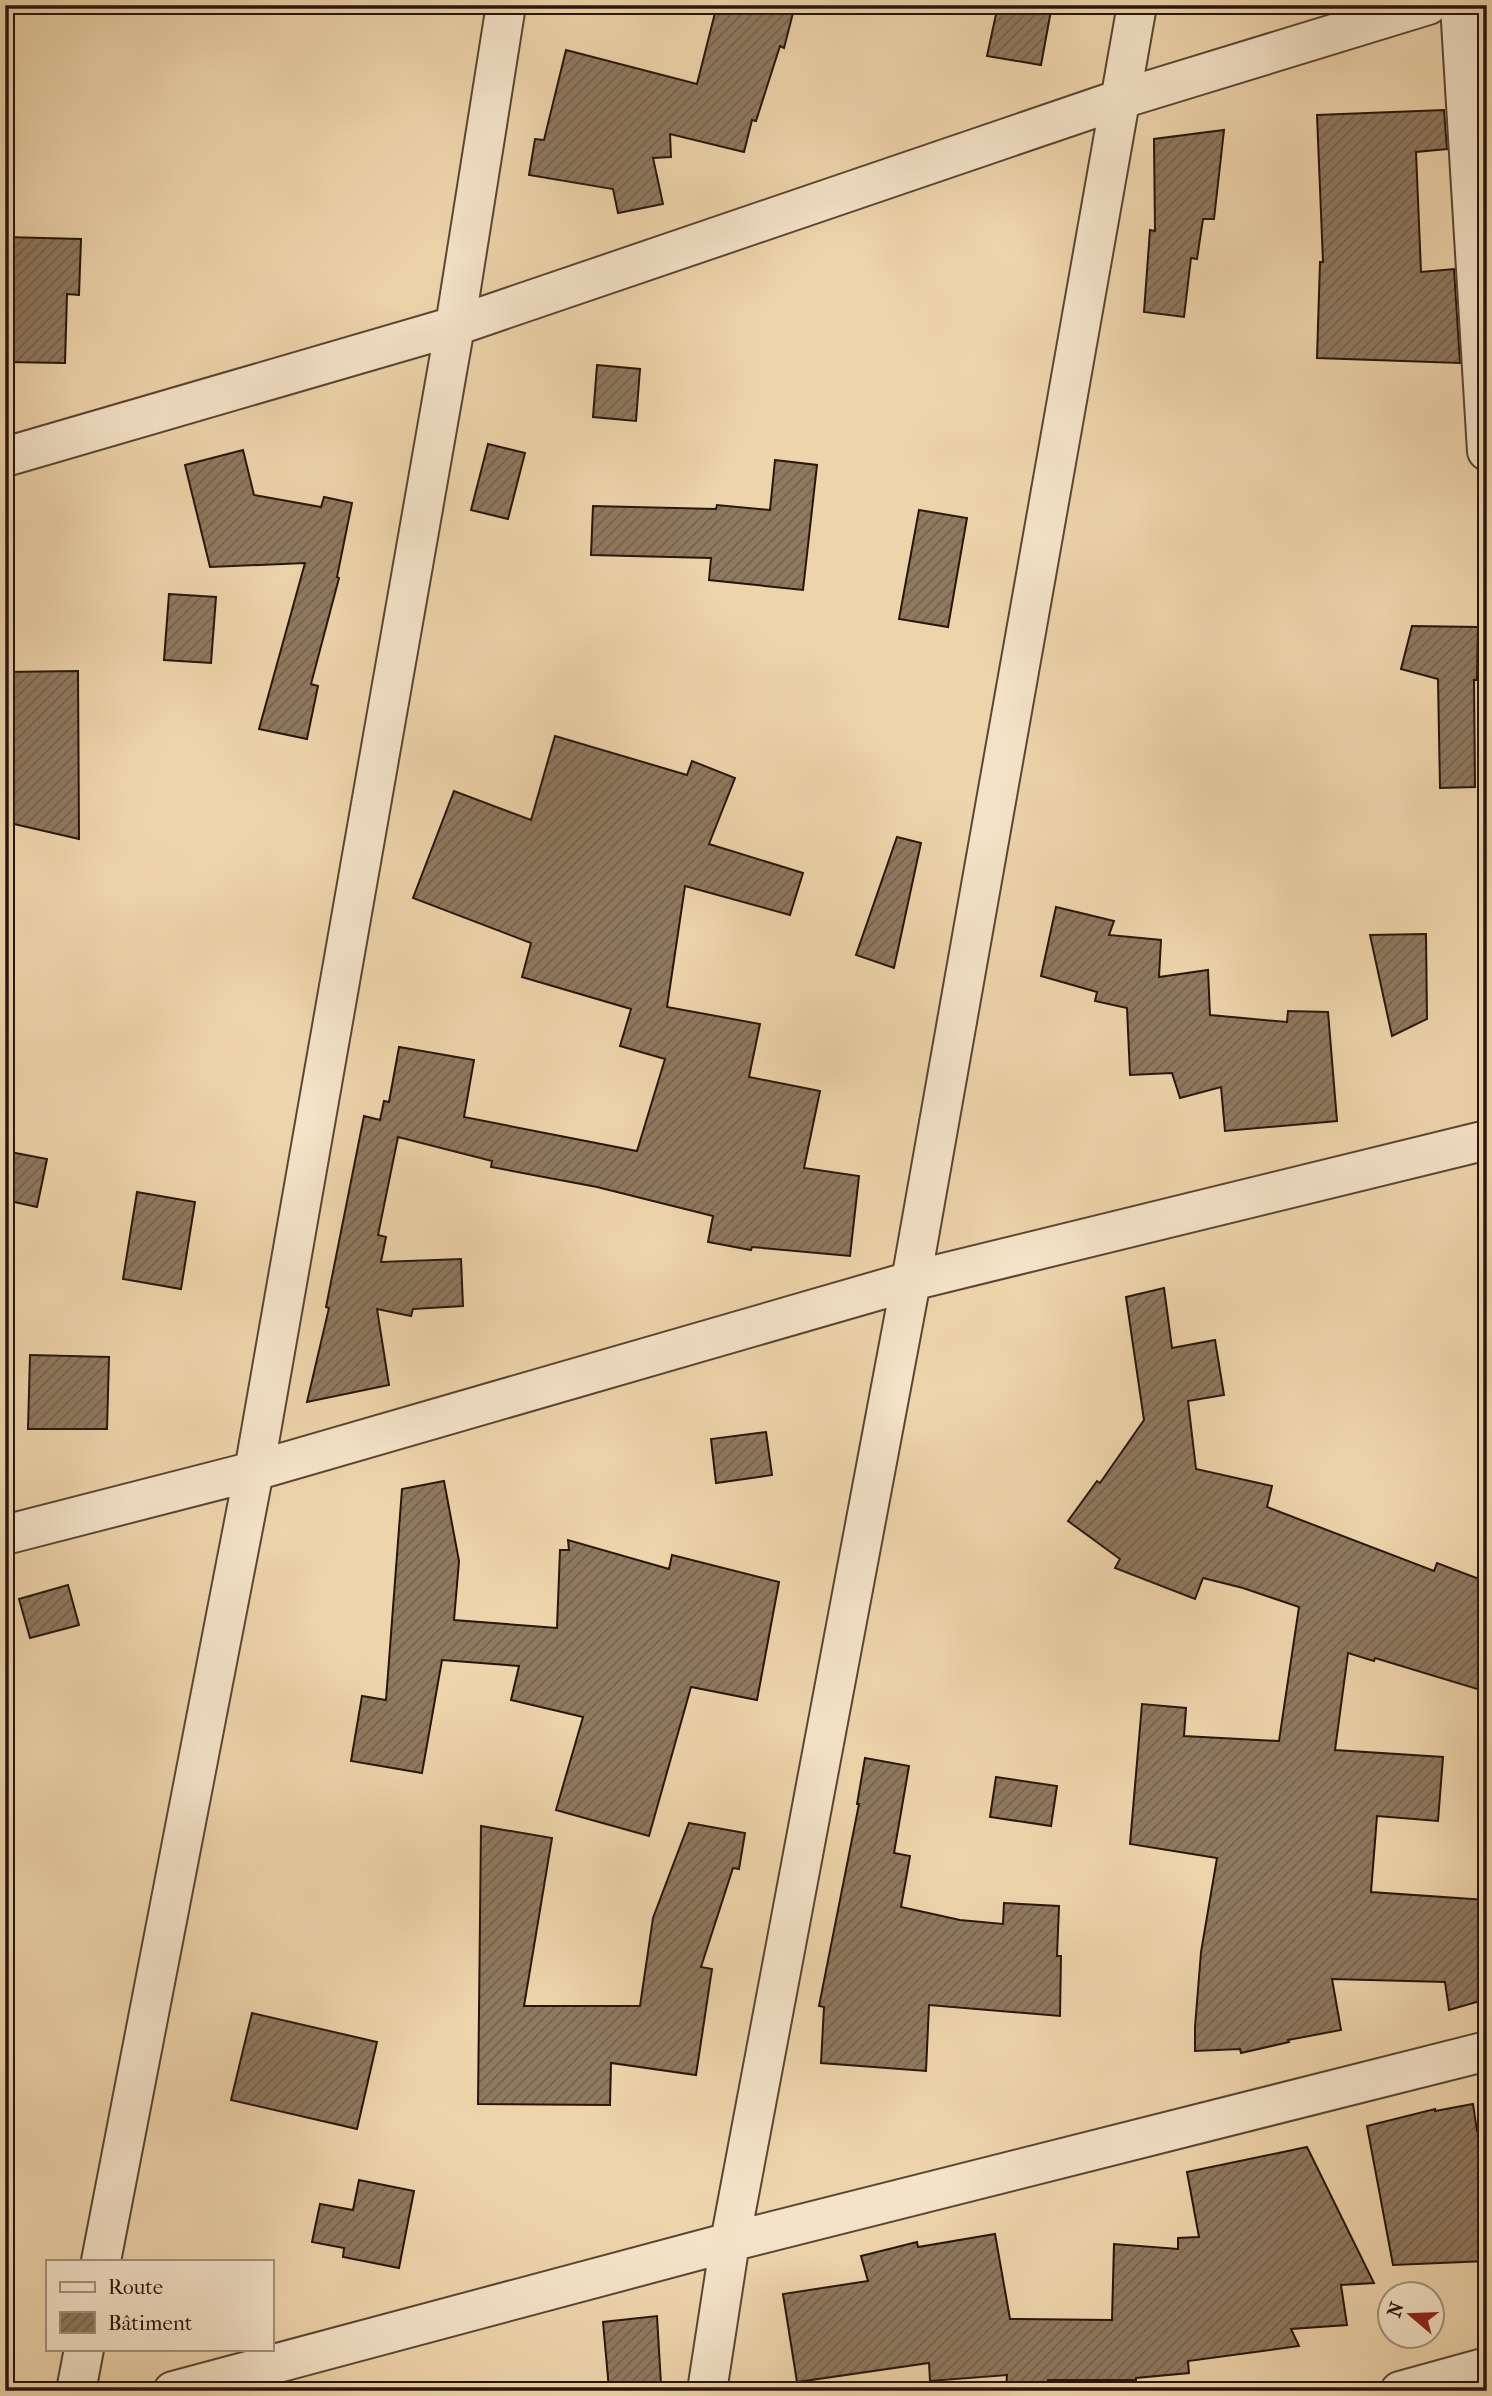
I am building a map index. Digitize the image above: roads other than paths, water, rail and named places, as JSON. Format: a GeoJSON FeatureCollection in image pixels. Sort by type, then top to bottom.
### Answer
{"type":"FeatureCollection","features":[{"type":"Feature","properties":{"kind":"street"},"geometry":{"type":"LineString","coordinates":[[101,2260],[254,1471],[455,326],[506,5]]}},
{"type":"Feature","properties":{"kind":"street"},"geometry":{"type":"LineString","coordinates":[[707,2391],[730,2242],[911,1280],[1137,5]]}},
{"type":"Feature","properties":{"kind":"street"},"geometry":{"type":"LineString","coordinates":[[5,457],[455,326],[1121,99],[1428,5]]}},
{"type":"Feature","properties":{"kind":"street"},"geometry":{"type":"LineString","coordinates":[[1460,5],[1487,451]]}},
{"type":"Feature","properties":{"kind":"street"},"geometry":{"type":"LineString","coordinates":[[5,1535],[254,1471],[911,1280],[1487,1140]]}},
{"type":"Feature","properties":{"kind":"street"},"geometry":{"type":"LineString","coordinates":[[173,2391],[730,2242],[1487,2051]]}},
{"type":"Feature","properties":{"kind":"street"},"geometry":{"type":"LineString","coordinates":[[76,2391],[84,2350]]}},
{"type":"Feature","properties":{"kind":"street"},"geometry":{"type":"LineString","coordinates":[[1400,2391],[1487,2367]]}}]}
